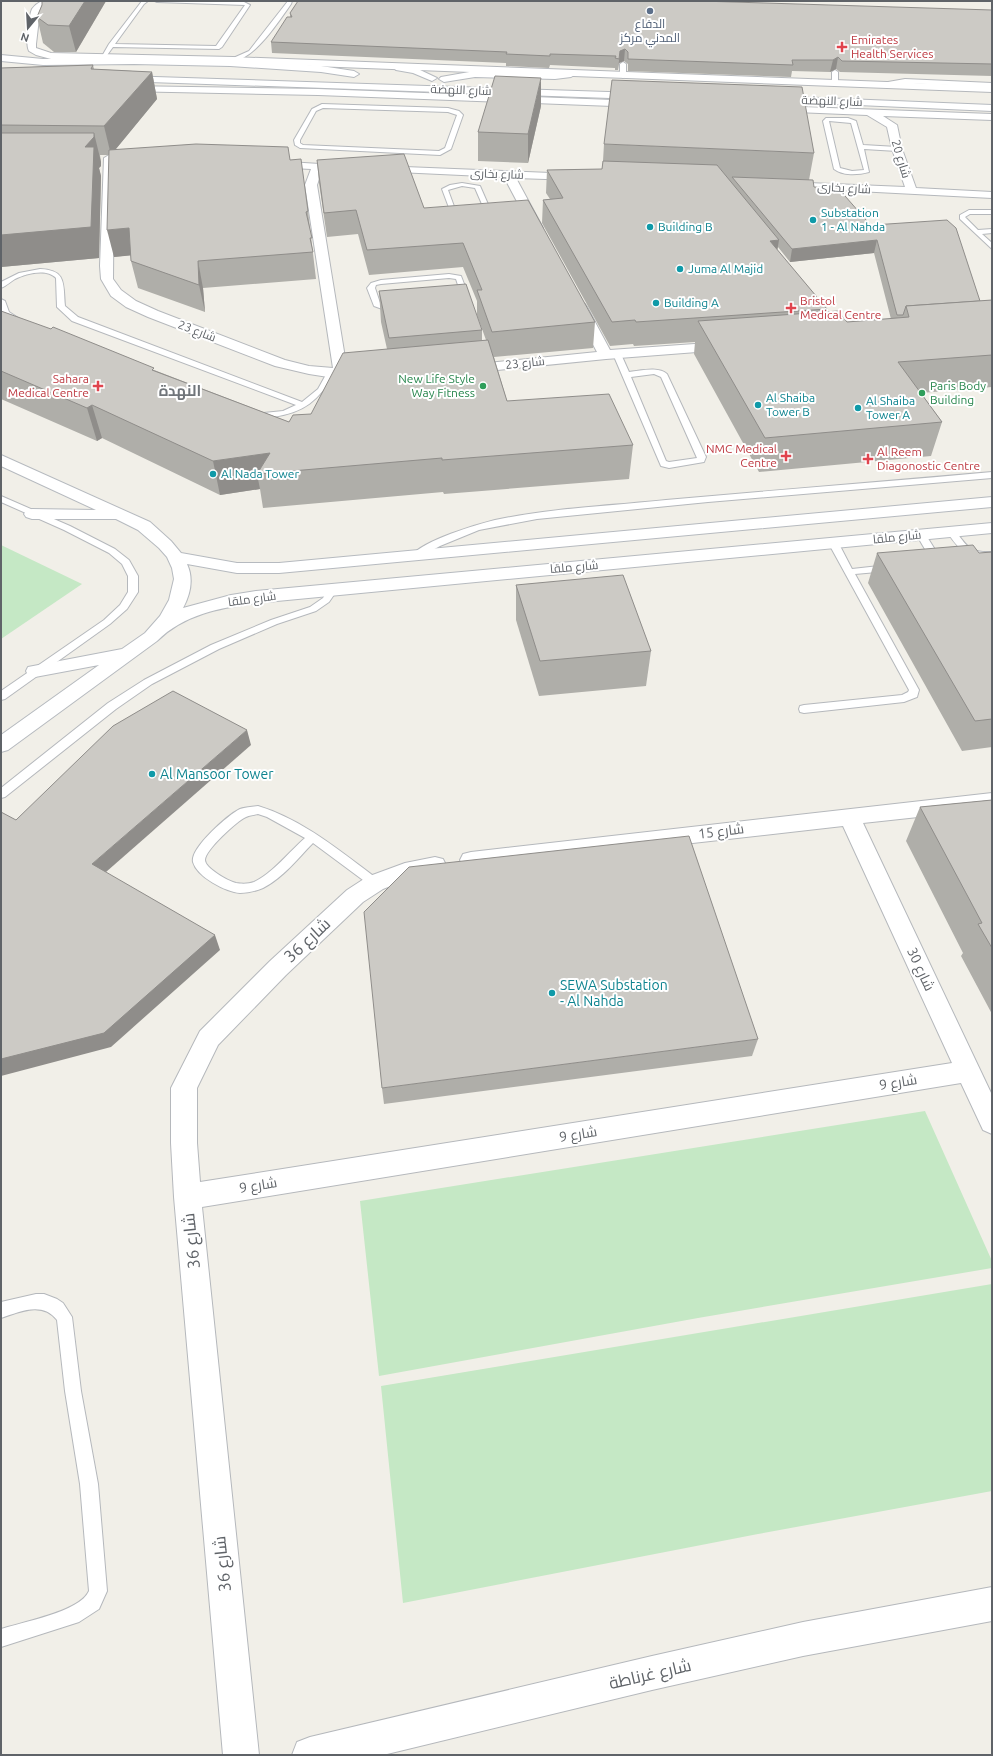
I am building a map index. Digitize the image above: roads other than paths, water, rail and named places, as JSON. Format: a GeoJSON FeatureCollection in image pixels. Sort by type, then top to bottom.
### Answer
{"type":"FeatureCollection","features":[{"type":"Feature","properties":{"kind":"street"},"geometry":{"type":"LineString","coordinates":[[49,1],[39,6],[36,10],[32,49],[39,53],[51,56],[233,60],[399,68],[992,89]]}},
{"type":"Feature","properties":{"kind":"street"},"geometry":{"type":"LineString","coordinates":[[1,58],[49,62],[140,61],[237,64],[328,70],[361,76],[166,70],[39,72]]}},
{"type":"Feature","properties":{"kind":"street"},"geometry":{"type":"LineString","coordinates":[[399,68],[415,71],[432,78]]}},
{"type":"Feature","properties":{"kind":"street"},"geometry":{"type":"LineString","coordinates":[[444,79],[473,74],[549,76],[571,74]]}},
{"type":"Feature","properties":{"kind":"street","name":"شارع النهضة"},"geometry":{"type":"LineString","coordinates":[[392,77],[992,99]]}},
{"type":"Feature","properties":{"kind":"street"},"geometry":{"type":"LineString","coordinates":[[177,89],[224,82]]}},
{"type":"Feature","properties":{"kind":"street","name":"شارع النهضة"},"geometry":{"type":"LineString","coordinates":[[224,82],[647,100],[177,89],[117,84],[224,82]]}},
{"type":"Feature","properties":{"kind":"street","name":"شارع النهضة"},"geometry":{"type":"LineString","coordinates":[[992,108],[763,102],[819,110],[992,117]]}},
{"type":"Feature","properties":{"kind":"street","name":"شارع 20"},"geometry":{"type":"LineString","coordinates":[[870,113],[892,125],[897,148],[912,192]]}},
{"type":"Feature","properties":{"kind":"street","name":"شارع 20"},"geometry":{"type":"LineString","coordinates":[[892,125],[897,119],[906,114]]}},
{"type":"Feature","properties":{"kind":"street","name":"شارع 23"},"geometry":{"type":"LineString","coordinates":[[107,158],[106,266],[107,279],[116,293],[131,304],[153,314],[260,356],[287,364],[336,374],[375,377]]}},
{"type":"Feature","properties":{"kind":"street"},"geometry":{"type":"LineString","coordinates":[[263,164],[356,168]]}},
{"type":"Feature","properties":{"kind":"street"},"geometry":{"type":"LineString","coordinates":[[318,167],[313,178],[312,186],[336,374]]}},
{"type":"Feature","properties":{"kind":"street","name":"شارع بخارى"},"geometry":{"type":"LineString","coordinates":[[372,169],[586,177]]}},
{"type":"Feature","properties":{"kind":"street"},"geometry":{"type":"LineString","coordinates":[[508,174],[526,216],[542,237]]}},
{"type":"Feature","properties":{"kind":"street","name":"شارع بخارى"},"geometry":{"type":"LineString","coordinates":[[772,185],[992,195]]}},
{"type":"Feature","properties":{"kind":"street"},"geometry":{"type":"LineString","coordinates":[[576,299],[612,354]]}},
{"type":"Feature","properties":{"kind":"street","name":"شارع 23"},"geometry":{"type":"LineString","coordinates":[[452,370],[489,363],[734,345]]}},
{"type":"Feature","properties":{"kind":"street"},"geometry":{"type":"LineString","coordinates":[[1,460],[144,526],[163,542],[175,557],[182,573],[182,590],[175,608],[162,626],[127,654],[1,745]]}},
{"type":"Feature","properties":{"kind":"street","name":"شارع ملقا"},"geometry":{"type":"LineString","coordinates":[[175,557],[217,566],[258,569],[992,502]]}},
{"type":"Feature","properties":{"kind":"street"},"geometry":{"type":"LineString","coordinates":[[32,514],[121,515]]}},
{"type":"Feature","properties":{"kind":"street","name":"شارع ملقا"},"geometry":{"type":"LineString","coordinates":[[162,626],[182,614],[231,601],[256,597],[992,528]]}},
{"type":"Feature","properties":{"kind":"street"},"geometry":{"type":"LineString","coordinates":[[35,671],[127,654]]}},
{"type":"Feature","properties":{"kind":"street","name":"شارع 15"},"geometry":{"type":"LineString","coordinates":[[451,863],[849,816],[992,801]]}},
{"type":"Feature","properties":{"kind":"street","name":"شارع 30"},"geometry":{"type":"LineString","coordinates":[[849,816],[992,1122]]}},
{"type":"Feature","properties":{"kind":"street","name":"شارع 36"},"geometry":{"type":"LineString","coordinates":[[241,1755],[187,1197],[184,1143],[184,1088],[209,1038],[278,968],[355,896],[375,883],[413,869],[451,863]]}},
{"type":"Feature","properties":{"kind":"street","name":"شارع 9"},"geometry":{"type":"LineString","coordinates":[[187,1197],[969,1071]]}},
{"type":"Feature","properties":{"kind":"street","name":"شارع غرناطة"},"geometry":{"type":"LineString","coordinates":[[310,1755],[644,1675],[803,1640],[992,1604]]}},
{"type":"Feature","properties":{"kind":"lane"},"geometry":{"type":"LineString","coordinates":[[103,57],[142,3],[146,1]]}},
{"type":"Feature","properties":{"kind":"lane"},"geometry":{"type":"LineString","coordinates":[[111,45],[217,48],[220,46],[248,5],[244,3],[157,1]]}},
{"type":"Feature","properties":{"kind":"lane"},"geometry":{"type":"LineString","coordinates":[[233,60],[251,52],[291,3]]}},
{"type":"Feature","properties":{"kind":"lane"},"geometry":{"type":"LineString","coordinates":[[272,26],[278,26]]}},
{"type":"Feature","properties":{"kind":"lane"},"geometry":{"type":"LineString","coordinates":[[251,52],[253,57],[258,61]]}},
{"type":"Feature","properties":{"kind":"lane"},"geometry":{"type":"LineString","coordinates":[[623,64],[623,76]]}},
{"type":"Feature","properties":{"kind":"lane"},"geometry":{"type":"LineString","coordinates":[[835,72],[835,83]]}},
{"type":"Feature","properties":{"kind":"lane"},"geometry":{"type":"LineString","coordinates":[[873,85],[905,81],[992,85]]}},
{"type":"Feature","properties":{"kind":"lane"},"geometry":{"type":"LineString","coordinates":[[322,106],[448,110],[460,113],[457,126],[446,151],[435,153],[379,154],[299,146],[296,142],[314,110],[322,106]]}},
{"type":"Feature","properties":{"kind":"lane"},"geometry":{"type":"LineString","coordinates":[[832,119],[854,121],[861,147],[867,171],[859,172],[838,170],[826,121],[832,119]]}},
{"type":"Feature","properties":{"kind":"lane"},"geometry":{"type":"LineString","coordinates":[[861,147],[897,148]]}},
{"type":"Feature","properties":{"kind":"lane"},"geometry":{"type":"LineString","coordinates":[[464,221],[456,220],[445,190],[448,187],[477,186],[488,219],[499,218]]}},
{"type":"Feature","properties":{"kind":"lane"},"geometry":{"type":"LineString","coordinates":[[992,212],[969,212],[962,216],[963,219],[992,247]]}},
{"type":"Feature","properties":{"kind":"lane"},"geometry":{"type":"LineString","coordinates":[[976,232],[992,231]]}},
{"type":"Feature","properties":{"kind":"lane"},"geometry":{"type":"LineString","coordinates":[[1,286],[9,279],[21,274],[38,271],[53,272],[59,278],[61,307],[75,319],[303,405]]}},
{"type":"Feature","properties":{"kind":"lane"},"geometry":{"type":"LineString","coordinates":[[456,276],[460,279],[469,306],[384,308],[377,304],[372,286],[380,282],[456,276]]}},
{"type":"Feature","properties":{"kind":"lane"},"geometry":{"type":"LineString","coordinates":[[1,300],[6,313],[26,327]]}},
{"type":"Feature","properties":{"kind":"lane"},"geometry":{"type":"LineString","coordinates":[[612,354],[626,375],[662,463],[669,465],[701,460],[702,457],[664,375],[654,372],[626,375]]}},
{"type":"Feature","properties":{"kind":"lane"},"geometry":{"type":"LineString","coordinates":[[245,415],[274,415],[285,413],[303,405],[336,374]]}},
{"type":"Feature","properties":{"kind":"lane"},"geometry":{"type":"LineString","coordinates":[[417,555],[433,544],[470,528],[512,518],[651,504],[992,475]]}},
{"type":"Feature","properties":{"kind":"lane"},"geometry":{"type":"LineString","coordinates":[[1,499],[32,514],[67,528],[112,551],[126,562],[133,576],[133,592],[124,607],[107,622],[1,696]]}},
{"type":"Feature","properties":{"kind":"lane"},"geometry":{"type":"LineString","coordinates":[[952,532],[966,552],[977,556],[992,555]]}},
{"type":"Feature","properties":{"kind":"lane"},"geometry":{"type":"LineString","coordinates":[[921,534],[935,559],[927,564]]}},
{"type":"Feature","properties":{"kind":"lane"},"geometry":{"type":"LineString","coordinates":[[804,709],[904,698],[914,694],[913,686],[834,544]]}},
{"type":"Feature","properties":{"kind":"lane"},"geometry":{"type":"LineString","coordinates":[[849,572],[896,567]]}},
{"type":"Feature","properties":{"kind":"lane"},"geometry":{"type":"LineString","coordinates":[[1,794],[112,706],[148,682],[185,661],[244,634],[313,609],[326,600],[332,589]]}},
{"type":"Feature","properties":{"kind":"lane"},"geometry":{"type":"LineString","coordinates":[[313,837],[265,881],[250,887],[234,887],[206,872],[199,864],[200,853],[233,820],[245,812],[258,810],[266,812],[313,837],[375,883]]}},
{"type":"Feature","properties":{"kind":"lane"},"geometry":{"type":"LineString","coordinates":[[1,1310],[40,1301],[51,1303],[59,1308],[64,1317],[73,1391],[89,1484],[98,1591],[93,1603],[73,1616],[1,1638]]}},
{"type":"Feature","properties":{"kind":"place","name":"الدفاع المدني مركز"},"geometry":{"type":"Point","coordinates":[650,11]}},
{"type":"Feature","properties":{"kind":"place","name":"Emirates Health Services"},"geometry":{"type":"Point","coordinates":[842,47]}},
{"type":"Feature","properties":{"kind":"place","name":"Substation 1 - Al Nahda"},"geometry":{"type":"Point","coordinates":[813,220]}},
{"type":"Feature","properties":{"kind":"place","name":"Building B"},"geometry":{"type":"Point","coordinates":[650,227]}},
{"type":"Feature","properties":{"kind":"place","name":"Juma Al Majid"},"geometry":{"type":"Point","coordinates":[680,269]}},
{"type":"Feature","properties":{"kind":"place","name":"Building A"},"geometry":{"type":"Point","coordinates":[656,303]}},
{"type":"Feature","properties":{"kind":"place","name":"Bristol Medical Centre"},"geometry":{"type":"Point","coordinates":[791,308]}},
{"type":"Feature","properties":{"kind":"place","name":"Sahara Medical Centre"},"geometry":{"type":"Point","coordinates":[98,386]}},
{"type":"Feature","properties":{"kind":"place","name":"New Life Style Way Fitness"},"geometry":{"type":"Point","coordinates":[483,386]}},
{"type":"Feature","properties":{"kind":"place","name":"Paris Body Building"},"geometry":{"type":"Point","coordinates":[922,393]}},
{"type":"Feature","properties":{"kind":"place","name":"Al Shaiba Tower B"},"geometry":{"type":"Point","coordinates":[758,405]}},
{"type":"Feature","properties":{"kind":"place","name":"Al Shaiba Tower A"},"geometry":{"type":"Point","coordinates":[858,408]}},
{"type":"Feature","properties":{"kind":"place","name":"NMC Medical Centre"},"geometry":{"type":"Point","coordinates":[786,456]}},
{"type":"Feature","properties":{"kind":"place","name":"Al Reem Diagonostic Centre"},"geometry":{"type":"Point","coordinates":[868,459]}},
{"type":"Feature","properties":{"kind":"place","name":"Al Nada Tower"},"geometry":{"type":"Point","coordinates":[213,474]}},
{"type":"Feature","properties":{"kind":"place","name":"Al Mansoor Tower"},"geometry":{"type":"Point","coordinates":[152,774]}},
{"type":"Feature","properties":{"kind":"place","name":"SEWA Substation - Al Nahda"},"geometry":{"type":"Point","coordinates":[552,993]}},
{"type":"Feature","properties":{"kind":"district","name":"النهدة"},"geometry":{"type":"Point","coordinates":[180,391]}}]}
